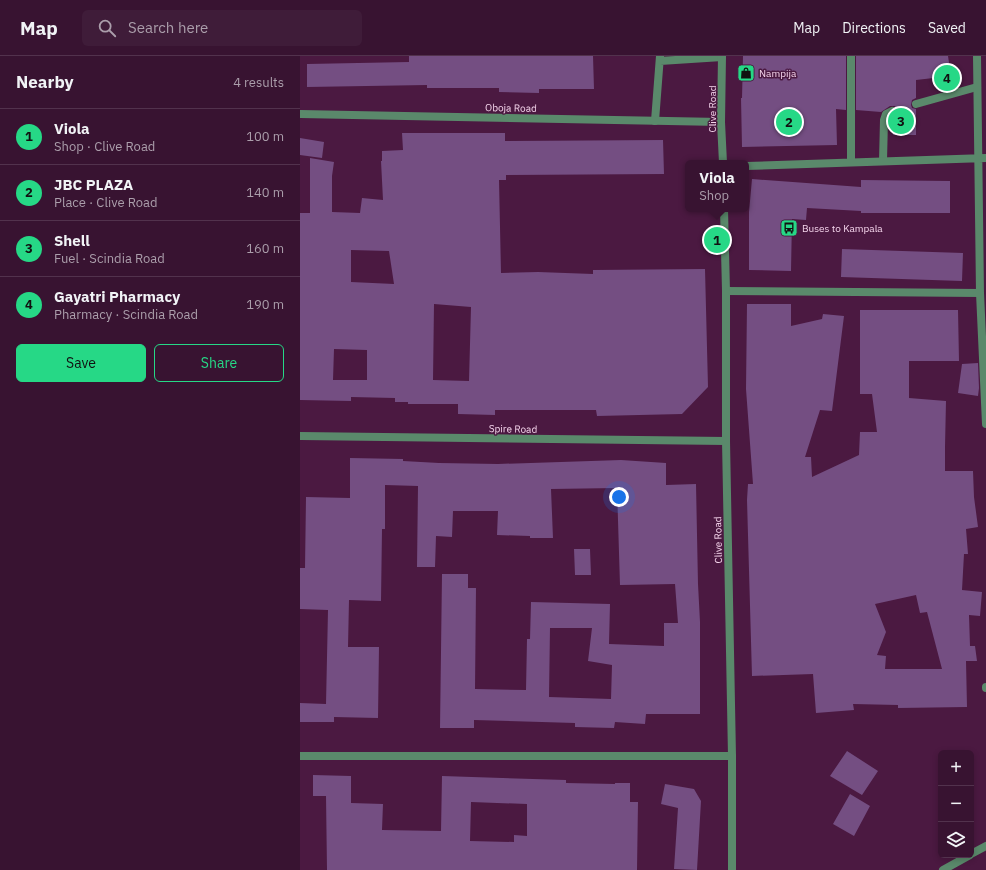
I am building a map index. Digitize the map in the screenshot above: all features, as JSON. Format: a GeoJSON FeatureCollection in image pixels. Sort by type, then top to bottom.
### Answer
{"type":"FeatureCollection","features":[{"type":"Feature","properties":{"kind":"street"},"geometry":{"type":"LineString","coordinates":[[851,56],[851,162]]}},
{"type":"Feature","properties":{"kind":"street"},"geometry":{"type":"LineString","coordinates":[[977,56],[977,87],[982,158],[980,293],[986,424]]}},
{"type":"Feature","properties":{"kind":"street"},"geometry":{"type":"LineString","coordinates":[[655,121],[660,58],[722,57]]}},
{"type":"Feature","properties":{"kind":"street","name":"Clive Road"},"geometry":{"type":"LineString","coordinates":[[722,57],[721,122],[723,160]]}},
{"type":"Feature","properties":{"kind":"street"},"geometry":{"type":"LineString","coordinates":[[916,104],[977,87]]}},
{"type":"Feature","properties":{"kind":"street"},"geometry":{"type":"LineString","coordinates":[[883,161],[884,120],[886,114],[892,111]]}},
{"type":"Feature","properties":{"kind":"street","name":"Oboja Road"},"geometry":{"type":"LineString","coordinates":[[300,114],[721,122]]}},
{"type":"Feature","properties":{"kind":"street"},"geometry":{"type":"LineString","coordinates":[[749,166],[982,158]]}},
{"type":"Feature","properties":{"kind":"street","name":"Clive Road"},"geometry":{"type":"LineString","coordinates":[[724,212],[726,291],[726,441],[732,756],[732,870]]}},
{"type":"Feature","properties":{"kind":"street"},"geometry":{"type":"LineString","coordinates":[[726,291],[980,293]]}},
{"type":"Feature","properties":{"kind":"street","name":"Spire Road"},"geometry":{"type":"LineString","coordinates":[[300,436],[726,441]]}},
{"type":"Feature","properties":{"kind":"street"},"geometry":{"type":"LineString","coordinates":[[300,756],[732,756]]}},
{"type":"Feature","properties":{"kind":"street"},"geometry":{"type":"LineString","coordinates":[[974,853],[986,846]]}},
{"type":"Feature","properties":{"kind":"street"},"geometry":{"type":"LineString","coordinates":[[944,870],[965,858]]}},
{"type":"Feature","properties":{"kind":"building"},"geometry":{"type":"Polygon","coordinates":[[[409,56],[593,56],[594,89],[539,89],[539,93],[499,92],[499,88],[427,88],[427,85],[307,87],[307,64],[409,62],[409,56]]]}},
{"type":"Feature","properties":{"kind":"building"},"geometry":{"type":"Polygon","coordinates":[[[743,56],[846,56],[846,110],[836,109],[837,145],[742,147],[741,98],[743,56]]]}},
{"type":"Feature","properties":{"kind":"building"},"geometry":{"type":"Polygon","coordinates":[[[856,56],[948,56],[951,76],[916,80],[916,98],[912,100],[911,105],[912,108],[916,109],[916,135],[893,135],[893,117],[897,112],[895,106],[890,106],[881,112],[856,110],[856,56]]]}},
{"type":"Feature","properties":{"kind":"building"},"geometry":{"type":"Polygon","coordinates":[[[402,133],[505,133],[505,141],[663,140],[664,174],[506,175],[506,180],[499,180],[501,273],[538,272],[593,274],[593,270],[705,269],[708,387],[682,414],[597,416],[596,410],[495,410],[495,415],[458,414],[458,404],[408,404],[408,402],[395,402],[395,398],[351,397],[351,401],[300,400],[300,213],[310,213],[310,158],[334,162],[332,176],[332,212],[360,213],[362,198],[383,200],[381,161],[382,151],[403,150],[402,133]],[[351,250],[351,282],[394,284],[389,251],[351,250]],[[434,304],[433,380],[469,381],[471,307],[434,304]],[[334,349],[333,380],[367,380],[367,350],[334,349]]]}},
{"type":"Feature","properties":{"kind":"building"},"geometry":{"type":"Polygon","coordinates":[[[300,138],[324,142],[322,158],[300,155],[300,138]]]}},
{"type":"Feature","properties":{"kind":"building"},"geometry":{"type":"Polygon","coordinates":[[[752,179],[861,187],[861,180],[950,181],[950,213],[861,213],[861,211],[807,208],[806,220],[792,219],[791,271],[749,270],[749,212],[752,179]]]}},
{"type":"Feature","properties":{"kind":"building"},"geometry":{"type":"Polygon","coordinates":[[[842,249],[963,253],[962,281],[841,277],[842,249]]]}},
{"type":"Feature","properties":{"kind":"building"},"geometry":{"type":"Polygon","coordinates":[[[747,304],[791,304],[791,326],[822,319],[823,314],[844,316],[832,411],[820,410],[805,457],[811,457],[812,477],[859,455],[860,432],[877,432],[872,394],[860,394],[860,310],[958,310],[959,361],[909,361],[909,398],[946,401],[945,471],[973,471],[974,497],[978,527],[966,529],[968,554],[964,554],[962,590],[982,592],[980,616],[969,615],[970,646],[975,646],[977,661],[966,661],[967,707],[898,708],[898,705],[853,704],[854,710],[816,713],[813,674],[752,676],[747,500],[748,484],[753,484],[746,389],[747,304]],[[916,595],[875,604],[886,632],[877,655],[886,656],[885,669],[942,669],[927,612],[920,613],[916,595]]]}},
{"type":"Feature","properties":{"kind":"building"},"geometry":{"type":"Polygon","coordinates":[[[978,363],[978,396],[958,393],[962,364],[978,363]]]}},
{"type":"Feature","properties":{"kind":"building"},"geometry":{"type":"Polygon","coordinates":[[[350,458],[403,459],[403,461],[439,463],[498,464],[621,460],[666,463],[666,485],[696,484],[700,622],[700,714],[646,714],[645,724],[615,722],[614,728],[575,727],[575,723],[474,720],[474,728],[440,728],[442,574],[468,574],[468,588],[476,588],[475,689],[526,690],[527,639],[530,639],[531,602],[610,604],[609,644],[664,646],[664,623],[678,623],[675,584],[620,585],[617,488],[551,489],[553,538],[530,538],[530,536],[497,535],[498,511],[453,511],[452,537],[436,536],[435,567],[417,567],[418,486],[385,485],[385,529],[382,529],[381,601],[349,600],[348,647],[379,647],[378,718],[334,717],[334,722],[300,722],[300,703],[326,704],[328,610],[300,609],[300,568],[305,568],[306,497],[350,498],[350,458]],[[550,628],[549,697],[611,699],[612,665],[588,661],[592,628],[550,628]]]}},
{"type":"Feature","properties":{"kind":"building"},"geometry":{"type":"Polygon","coordinates":[[[574,549],[590,549],[591,575],[575,575],[574,549]]]}},
{"type":"Feature","properties":{"kind":"building"},"geometry":{"type":"Polygon","coordinates":[[[847,751],[878,771],[862,795],[830,776],[847,751]]]}},
{"type":"Feature","properties":{"kind":"building"},"geometry":{"type":"Polygon","coordinates":[[[313,775],[351,776],[351,803],[383,804],[382,830],[441,831],[442,776],[566,780],[566,783],[630,783],[630,802],[638,802],[637,870],[327,870],[326,796],[313,796],[313,775]],[[471,802],[470,841],[514,842],[514,835],[527,836],[527,804],[471,802]]]}},
{"type":"Feature","properties":{"kind":"building"},"geometry":{"type":"Polygon","coordinates":[[[665,784],[694,789],[701,801],[697,870],[674,869],[678,808],[661,804],[665,784]]]}},
{"type":"Feature","properties":{"kind":"building"},"geometry":{"type":"Polygon","coordinates":[[[850,794],[870,806],[854,836],[833,824],[850,794]]]}},
{"type":"Feature","properties":{"kind":"place","name":"Nampija"},"geometry":{"type":"Point","coordinates":[746,73]}},
{"type":"Feature","properties":{"kind":"place","name":"Gayatri Pharmacy"},"geometry":{"type":"Point","coordinates":[947,78]}},
{"type":"Feature","properties":{"kind":"place","name":"Shell"},"geometry":{"type":"Point","coordinates":[901,121]}},
{"type":"Feature","properties":{"kind":"place","name":"JBC PLAZA"},"geometry":{"type":"Point","coordinates":[789,122]}},
{"type":"Feature","properties":{"kind":"place","name":"Buses to Kampala"},"geometry":{"type":"Point","coordinates":[789,228]}},
{"type":"Feature","properties":{"kind":"place","name":"Viola"},"geometry":{"type":"Point","coordinates":[717,240]}}]}
